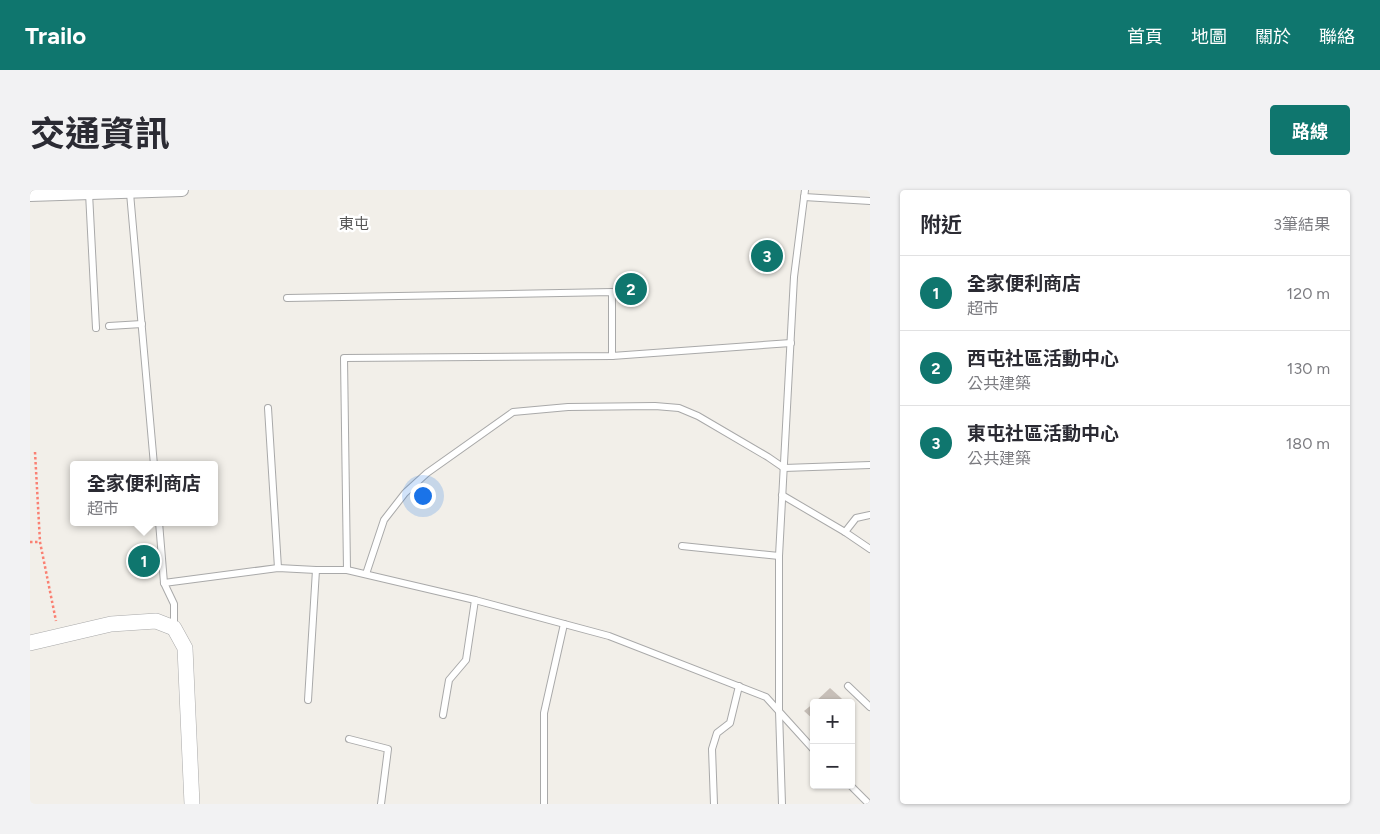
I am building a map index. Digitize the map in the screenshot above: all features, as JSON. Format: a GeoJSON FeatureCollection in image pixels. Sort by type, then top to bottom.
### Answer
{"type":"FeatureCollection","features":[{"type":"Feature","properties":{"kind":"street"},"geometry":{"type":"LineString","coordinates":[[30,195],[182,190]]}},
{"type":"Feature","properties":{"kind":"street"},"geometry":{"type":"LineString","coordinates":[[30,642],[111,624],[156,621],[174,628],[185,648],[192,804]]}},
{"type":"Feature","properties":{"kind":"lane"},"geometry":{"type":"LineString","coordinates":[[782,804],[778,556],[794,277],[806,190]]}},
{"type":"Feature","properties":{"kind":"lane"},"geometry":{"type":"LineString","coordinates":[[89,193],[96,328]]}},
{"type":"Feature","properties":{"kind":"lane"},"geometry":{"type":"LineString","coordinates":[[130,193],[154,461]]}},
{"type":"Feature","properties":{"kind":"lane"},"geometry":{"type":"LineString","coordinates":[[804,198],[870,200]]}},
{"type":"Feature","properties":{"kind":"lane"},"geometry":{"type":"LineString","coordinates":[[287,298],[612,292],[612,356]]}},
{"type":"Feature","properties":{"kind":"lane"},"geometry":{"type":"LineString","coordinates":[[109,326],[142,324]]}},
{"type":"Feature","properties":{"kind":"lane"},"geometry":{"type":"LineString","coordinates":[[347,570],[344,358],[612,356],[791,344]]}},
{"type":"Feature","properties":{"kind":"lane"},"geometry":{"type":"LineString","coordinates":[[366,574],[384,520],[405,493],[427,473],[513,412],[568,407],[655,406],[679,408],[698,416],[768,456],[784,468],[870,465]]}},
{"type":"Feature","properties":{"kind":"lane"},"geometry":{"type":"LineString","coordinates":[[268,408],[278,568]]}},
{"type":"Feature","properties":{"kind":"lane"},"geometry":{"type":"LineString","coordinates":[[782,495],[870,549]]}},
{"type":"Feature","properties":{"kind":"lane"},"geometry":{"type":"LineString","coordinates":[[844,532],[856,518],[870,515]]}},
{"type":"Feature","properties":{"kind":"lane"},"geometry":{"type":"LineString","coordinates":[[159,526],[164,582],[174,604],[174,628]]}},
{"type":"Feature","properties":{"kind":"lane"},"geometry":{"type":"LineString","coordinates":[[682,546],[778,556]]}},
{"type":"Feature","properties":{"kind":"lane"},"geometry":{"type":"LineString","coordinates":[[164,582],[278,568],[347,570],[475,600],[609,636],[766,697],[810,746]]}},
{"type":"Feature","properties":{"kind":"lane"},"geometry":{"type":"LineString","coordinates":[[308,700],[316,570]]}},
{"type":"Feature","properties":{"kind":"lane"},"geometry":{"type":"LineString","coordinates":[[444,715],[450,680],[466,660],[475,600]]}},
{"type":"Feature","properties":{"kind":"lane"},"geometry":{"type":"LineString","coordinates":[[544,804],[544,714],[564,624]]}},
{"type":"Feature","properties":{"kind":"lane"},"geometry":{"type":"LineString","coordinates":[[714,804],[712,749],[716,733],[730,723],[739,686]]}},
{"type":"Feature","properties":{"kind":"lane"},"geometry":{"type":"LineString","coordinates":[[848,686],[870,707]]}},
{"type":"Feature","properties":{"kind":"lane"},"geometry":{"type":"LineString","coordinates":[[349,739],[388,749],[381,804]]}},
{"type":"Feature","properties":{"kind":"lane"},"geometry":{"type":"LineString","coordinates":[[854,789],[869,804]]}},
{"type":"Feature","properties":{"kind":"path"},"geometry":{"type":"LineString","coordinates":[[35,452],[40,542],[59,636]]}},
{"type":"Feature","properties":{"kind":"path"},"geometry":{"type":"LineString","coordinates":[[30,542],[40,542]]}},
{"type":"Feature","properties":{"kind":"building"},"geometry":{"type":"Polygon","coordinates":[[[151,545],[157,572],[136,576],[131,549],[151,545]]]}},
{"type":"Feature","properties":{"kind":"building"},"geometry":{"type":"Polygon","coordinates":[[[830,688],[842,699],[818,699],[830,688]]]}},
{"type":"Feature","properties":{"kind":"building"},"geometry":{"type":"Polygon","coordinates":[[[810,706],[810,716],[804,711],[810,706]]]}},
{"type":"Feature","properties":{"kind":"place","name":"東屯社區活動中心"},"geometry":{"type":"Point","coordinates":[767,256]}},
{"type":"Feature","properties":{"kind":"place","name":"西屯社區活動中心"},"geometry":{"type":"Point","coordinates":[631,289]}},
{"type":"Feature","properties":{"kind":"place","name":"全家便利商店"},"geometry":{"type":"Point","coordinates":[144,561]}},
{"type":"Feature","properties":{"kind":"district","name":"東屯"},"geometry":{"type":"Point","coordinates":[354,224]}}]}
